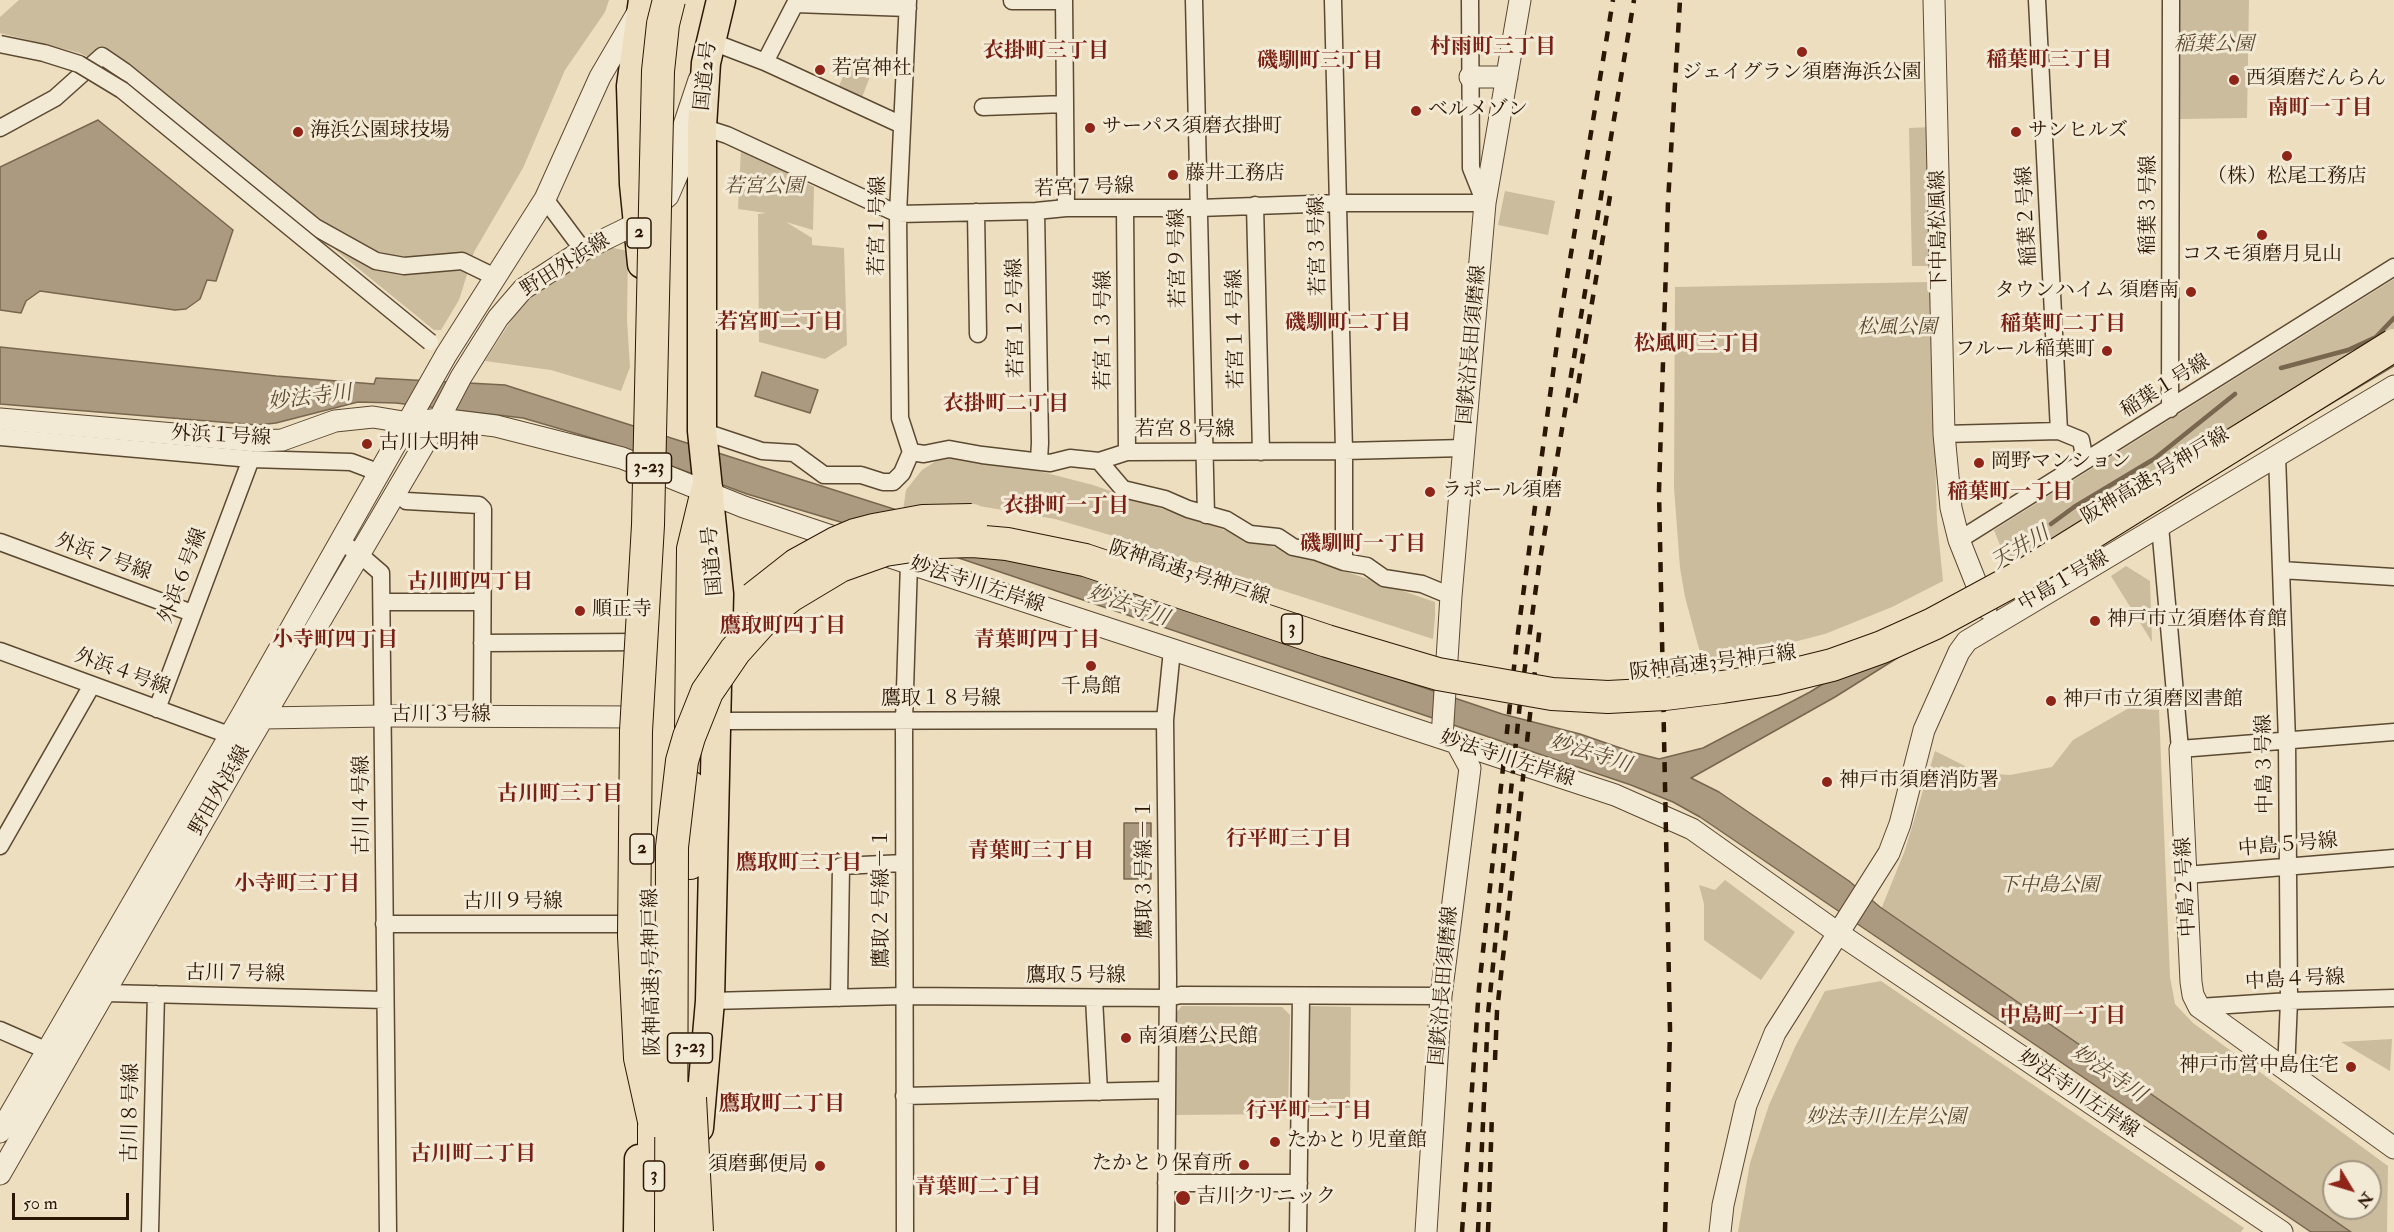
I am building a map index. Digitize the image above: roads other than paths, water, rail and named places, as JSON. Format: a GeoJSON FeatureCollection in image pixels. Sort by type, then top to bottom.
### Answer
{"type":"FeatureCollection","features":[{"type":"Feature","properties":{"kind":"highway","name":"国道2号"},"geometry":{"type":"LineString","coordinates":[[691,1232],[710,1001],[719,594],[702,431],[702,127],[708,52],[721,0]]}},
{"type":"Feature","properties":{"kind":"highway","name":"2"},"geometry":{"type":"LineString","coordinates":[[638,1232],[643,924],[641,717],[644,322],[634,184],[631,86],[651,2]]}},
{"type":"Feature","properties":{"kind":"highway","name":"3-23"},"geometry":{"type":"LineString","coordinates":[[651,2],[663,24],[658,70],[648,525],[636,731],[634,936],[640,1058],[654,1121]]}},
{"type":"Feature","properties":{"kind":"highway","name":"阪神高速3号神戸線"},"geometry":{"type":"LineString","coordinates":[[654,1232],[651,895],[653,844],[661,774],[676,716],[698,668],[745,607],[781,575],[836,543],[874,530],[923,521],[984,521],[1014,525],[1076,537],[1381,638],[1439,655],[1479,663],[1551,674],[1608,676],[1671,674],[1724,667],[1775,659],[1826,647],[1916,612],[1965,589],[2030,553],[2394,334]]}},
{"type":"Feature","properties":{"kind":"highway","name":"阪神高速3号神戸線"},"geometry":{"type":"LineString","coordinates":[[671,1232],[672,847],[678,784],[686,745],[707,692],[752,630],[790,596],[840,566],[885,550],[938,542],[973,541],[1007,544],[1085,560],[1327,641],[1438,674],[1552,694],[1608,697],[1665,694],[1722,687],[1775,679],[1832,665],[1882,647],[1933,624],[2029,572],[2394,345]]}},
{"type":"Feature","properties":{"kind":"highway","name":"3-23"},"geometry":{"type":"LineString","coordinates":[[697,1232],[690,1098],[693,549],[707,491]]}},
{"type":"Feature","properties":{"kind":"street"},"geometry":{"type":"LineString","coordinates":[[1012,1],[1064,0],[1066,208]]}},
{"type":"Feature","properties":{"kind":"street","name":"若宮９号線"},"geometry":{"type":"LineString","coordinates":[[1194,0],[1206,515]]}},
{"type":"Feature","properties":{"kind":"street","name":"若宮３号線"},"geometry":{"type":"LineString","coordinates":[[1333,0],[1344,451],[1344,562]]}},
{"type":"Feature","properties":{"kind":"street"},"geometry":{"type":"LineString","coordinates":[[1470,0],[1471,168],[1485,203]]}},
{"type":"Feature","properties":{"kind":"street","name":"国鉄沿長田須磨線"},"geometry":{"type":"LineString","coordinates":[[1426,1232],[1441,996],[1470,768],[1447,735],[1444,692],[1451,596],[1485,203],[1521,0]]}},
{"type":"Feature","properties":{"kind":"street","name":"下中島松風線"},"geometry":{"type":"LineString","coordinates":[[1934,0],[1944,434],[1951,508],[1959,540],[1985,606]]}},
{"type":"Feature","properties":{"kind":"street","name":"稲葉２号線"},"geometry":{"type":"LineString","coordinates":[[2037,0],[2059,431]]}},
{"type":"Feature","properties":{"kind":"street","name":"稲葉３号線"},"geometry":{"type":"LineString","coordinates":[[2170,410],[2171,0]]}},
{"type":"Feature","properties":{"kind":"street","name":"野田外浜線"},"geometry":{"type":"LineString","coordinates":[[0,1132],[56,1055],[106,993],[253,716],[340,541],[441,364],[545,199],[600,77],[651,2]]}},
{"type":"Feature","properties":{"kind":"street"},"geometry":{"type":"LineString","coordinates":[[765,62],[795,4],[908,4]]}},
{"type":"Feature","properties":{"kind":"street","name":"若宮１号線"},"geometry":{"type":"LineString","coordinates":[[908,4],[898,214],[900,418],[911,452]]}},
{"type":"Feature","properties":{"kind":"street"},"geometry":{"type":"LineString","coordinates":[[0,44],[44,53],[79,64],[122,90],[429,342],[441,364]]}},
{"type":"Feature","properties":{"kind":"street"},"geometry":{"type":"LineString","coordinates":[[708,52],[765,62],[902,125]]}},
{"type":"Feature","properties":{"kind":"street","name":"野田外浜線"},"geometry":{"type":"LineString","coordinates":[[0,1174],[56,1055],[87,982],[228,735],[253,716],[359,554],[442,414],[461,377],[498,318],[524,289],[584,250],[638,223],[668,196],[678,174],[683,128],[708,52]]}},
{"type":"Feature","properties":{"kind":"street"},"geometry":{"type":"LineString","coordinates":[[0,128],[55,98],[102,56],[124,71],[325,233],[376,261],[404,266],[462,261],[495,277]]}},
{"type":"Feature","properties":{"kind":"street"},"geometry":{"type":"LineString","coordinates":[[1470,77],[1507,77]]}},
{"type":"Feature","properties":{"kind":"street"},"geometry":{"type":"LineString","coordinates":[[983,107],[1065,104]]}},
{"type":"Feature","properties":{"kind":"street","name":"若宮７号線"},"geometry":{"type":"LineString","coordinates":[[702,127],[727,135],[898,214],[1036,211],[1066,208],[1485,203]]}},
{"type":"Feature","properties":{"kind":"street"},"geometry":{"type":"LineString","coordinates":[[545,199],[584,250]]}},
{"type":"Feature","properties":{"kind":"street","name":"若宮１４号線"},"geometry":{"type":"LineString","coordinates":[[1256,205],[1261,452]]}},
{"type":"Feature","properties":{"kind":"street","name":"若宮１３号線"},"geometry":{"type":"LineString","coordinates":[[1125,208],[1127,452]]}},
{"type":"Feature","properties":{"kind":"street","name":"若宮１２号線"},"geometry":{"type":"LineString","coordinates":[[1036,211],[1040,443],[1038,460]]}},
{"type":"Feature","properties":{"kind":"street"},"geometry":{"type":"LineString","coordinates":[[976,212],[978,333]]}},
{"type":"Feature","properties":{"kind":"street","name":"稲葉１号線"},"geometry":{"type":"LineString","coordinates":[[1959,540],[2170,410],[2394,267]]}},
{"type":"Feature","properties":{"kind":"street","name":"中島１号線"},"geometry":{"type":"LineString","coordinates":[[1720,1232],[1723,1205],[1746,1105],[1775,1033],[1866,890],[1893,843],[1924,730],[1959,652],[1985,606],[2160,526],[2394,386]]}},
{"type":"Feature","properties":{"kind":"street","name":"外浜１号線"},"geometry":{"type":"LineString","coordinates":[[0,419],[256,441],[282,440],[335,421],[442,414],[622,459],[644,467]]}},
{"type":"Feature","properties":{"kind":"street"},"geometry":{"type":"LineString","coordinates":[[702,431],[762,451],[794,453],[824,475],[861,474],[883,482],[893,482],[902,473],[911,452]]}},
{"type":"Feature","properties":{"kind":"street"},"geometry":{"type":"LineString","coordinates":[[1944,434],[2059,431],[2081,440],[2085,461]]}},
{"type":"Feature","properties":{"kind":"street"},"geometry":{"type":"LineString","coordinates":[[0,437],[250,459],[351,462],[380,473]]}},
{"type":"Feature","properties":{"kind":"street","name":"若宮８号線"},"geometry":{"type":"LineString","coordinates":[[911,452],[924,454],[949,449],[1050,463],[1070,458],[1099,461],[1127,452],[1464,448]]}},
{"type":"Feature","properties":{"kind":"street","name":"中島３号線"},"geometry":{"type":"LineString","coordinates":[[2277,455],[2287,741],[2289,1001],[2286,1071]]}},
{"type":"Feature","properties":{"kind":"street","name":"外浜６号線"},"geometry":{"type":"LineString","coordinates":[[157,709],[250,459]]}},
{"type":"Feature","properties":{"kind":"street"},"geometry":{"type":"LineString","coordinates":[[1099,461],[1123,489],[1165,499],[1206,515],[1227,520],[1250,534],[1278,537],[1293,547],[1317,552],[1344,562],[1367,566],[1384,578],[1422,584],[1451,596]]}},
{"type":"Feature","properties":{"kind":"street","name":"妙法寺川左岸線"},"geometry":{"type":"LineString","coordinates":[[644,467],[744,507],[899,560],[1172,650],[1447,735],[1615,795],[1692,829],[1843,925],[2282,1232]]}},
{"type":"Feature","properties":{"kind":"street"},"geometry":{"type":"LineString","coordinates":[[406,501],[479,505],[483,509],[482,716]]}},
{"type":"Feature","properties":{"kind":"street","name":"中島２号線"},"geometry":{"type":"LineString","coordinates":[[2160,526],[2180,749],[2191,982],[2193,995],[2199,1007]]}},
{"type":"Feature","properties":{"kind":"street","name":"古川４号線"},"geometry":{"type":"LineString","coordinates":[[340,541],[381,573],[388,1232]]}},
{"type":"Feature","properties":{"kind":"street","name":"外浜７号線"},"geometry":{"type":"LineString","coordinates":[[0,542],[192,613]]}},
{"type":"Feature","properties":{"kind":"street"},"geometry":{"type":"LineString","coordinates":[[744,653],[783,612],[816,590],[849,572],[899,560]]}},
{"type":"Feature","properties":{"kind":"street","name":"鷹取２号線－１"},"geometry":{"type":"LineString","coordinates":[[899,560],[904,721],[905,1232]]}},
{"type":"Feature","properties":{"kind":"street"},"geometry":{"type":"LineString","coordinates":[[2281,570],[2394,578]]}},
{"type":"Feature","properties":{"kind":"street"},"geometry":{"type":"LineString","coordinates":[[382,602],[482,602]]}},
{"type":"Feature","properties":{"kind":"street"},"geometry":{"type":"LineString","coordinates":[[482,643],[642,642]]}},
{"type":"Feature","properties":{"kind":"street","name":"鷹取３号線－１"},"geometry":{"type":"LineString","coordinates":[[1166,1232],[1165,720],[1172,650]]}},
{"type":"Feature","properties":{"kind":"street","name":"外浜４号線"},"geometry":{"type":"LineString","coordinates":[[0,651],[228,735]]}},
{"type":"Feature","properties":{"kind":"street"},"geometry":{"type":"LineString","coordinates":[[0,846],[92,685]]}},
{"type":"Feature","properties":{"kind":"street","name":"古川３号線"},"geometry":{"type":"LineString","coordinates":[[253,716],[641,717]]}},
{"type":"Feature","properties":{"kind":"street","name":"鷹取１８号線"},"geometry":{"type":"LineString","coordinates":[[717,721],[1165,720]]}},
{"type":"Feature","properties":{"kind":"street"},"geometry":{"type":"LineString","coordinates":[[2180,749],[2394,732]]}},
{"type":"Feature","properties":{"kind":"street","name":"中島５号線"},"geometry":{"type":"LineString","coordinates":[[2186,875],[2394,858]]}},
{"type":"Feature","properties":{"kind":"street"},"geometry":{"type":"LineString","coordinates":[[839,998],[841,867],[904,863]]}},
{"type":"Feature","properties":{"kind":"street","name":"古川９号線"},"geometry":{"type":"LineString","coordinates":[[384,924],[643,924]]}},
{"type":"Feature","properties":{"kind":"street","name":"古川７号線"},"geometry":{"type":"LineString","coordinates":[[87,982],[106,993],[385,1000]]}},
{"type":"Feature","properties":{"kind":"street","name":"古川８号線"},"geometry":{"type":"LineString","coordinates":[[150,1232],[156,994]]}},
{"type":"Feature","properties":{"kind":"street","name":"鷹取５号線"},"geometry":{"type":"LineString","coordinates":[[710,1001],[904,996],[1094,998],[1167,998],[1181,995],[1441,996]]}},
{"type":"Feature","properties":{"kind":"street"},"geometry":{"type":"LineString","coordinates":[[1298,1232],[1301,996]]}},
{"type":"Feature","properties":{"kind":"street"},"geometry":{"type":"LineString","coordinates":[[1094,998],[1099,1092]]}},
{"type":"Feature","properties":{"kind":"street","name":"中島４号線"},"geometry":{"type":"LineString","coordinates":[[2199,1007],[2289,1001],[2394,998]]}},
{"type":"Feature","properties":{"kind":"street"},"geometry":{"type":"LineString","coordinates":[[2199,1007],[2394,1148]]}},
{"type":"Feature","properties":{"kind":"street"},"geometry":{"type":"LineString","coordinates":[[0,1030],[56,1055]]}},
{"type":"Feature","properties":{"kind":"street"},"geometry":{"type":"LineString","coordinates":[[904,1096],[1166,1090]]}},
{"type":"Feature","properties":{"kind":"street"},"geometry":{"type":"LineString","coordinates":[[1166,1183],[1299,1183]]}},
{"type":"Feature","properties":{"kind":"water"},"geometry":{"type":"Polygon","coordinates":[[[98,120],[233,230],[216,281],[207,280],[200,299],[186,309],[175,310],[40,291],[26,301],[21,313],[0,310],[0,167],[98,120]]]}},
{"type":"Feature","properties":{"kind":"water","name":"妙法寺川"},"geometry":{"type":"Polygon","coordinates":[[[2394,331],[2394,366],[2162,505],[1910,650],[1835,697],[1691,778],[1719,792],[1849,881],[1880,907],[2322,1212],[2322,1220],[2334,1220],[2351,1232],[2311,1232],[1700,817],[1673,802],[1631,785],[944,553],[747,494],[612,444],[523,418],[396,403],[358,402],[276,423],[257,425],[0,404],[0,347],[374,384],[376,378],[505,385],[900,511],[1502,714],[1580,734],[1659,759],[1703,748],[1810,692],[2394,331]]]}},
{"type":"Feature","properties":{"kind":"water"},"geometry":{"type":"Polygon","coordinates":[[[762,372],[818,390],[810,413],[755,396],[762,372]]]}},
{"type":"Feature","properties":{"kind":"water"},"geometry":{"type":"Polygon","coordinates":[[[1124,823],[1151,823],[1151,879],[1124,879],[1124,823]]]}},
{"type":"Feature","properties":{"kind":"waterway"},"geometry":{"type":"LineString","coordinates":[[2281,368],[2348,350],[2376,337],[2394,318]]}},
{"type":"Feature","properties":{"kind":"waterway","name":"天井川"},"geometry":{"type":"LineString","coordinates":[[2051,524],[2074,507],[2154,459],[2235,394]]}},
{"type":"Feature","properties":{"kind":"railway"},"geometry":{"type":"LineString","coordinates":[[1462,1232],[1479,988],[1517,640],[1561,314],[1613,0]]}},
{"type":"Feature","properties":{"kind":"railway"},"geometry":{"type":"LineString","coordinates":[[1478,1232],[1488,1014],[1520,703],[1539,566],[1634,0]]}},
{"type":"Feature","properties":{"kind":"railway"},"geometry":{"type":"LineString","coordinates":[[1665,1232],[1670,1030],[1659,491],[1668,202],[1680,0]]}},
{"type":"Feature","properties":{"kind":"railway"},"geometry":{"type":"LineString","coordinates":[[1575,403],[1610,196]]}},
{"type":"Feature","properties":{"kind":"railway"},"geometry":{"type":"LineString","coordinates":[[1495,1060],[1497,1011],[1540,625]]}},
{"type":"Feature","properties":{"kind":"railway"},"geometry":{"type":"LineString","coordinates":[[1488,1232],[1492,1114]]}},
{"type":"Feature","properties":{"kind":"place","name":"ジェイグラン須磨海浜公園"},"geometry":{"type":"Point","coordinates":[1802,52]}},
{"type":"Feature","properties":{"kind":"place","name":"若宮神社"},"geometry":{"type":"Point","coordinates":[820,70]}},
{"type":"Feature","properties":{"kind":"place","name":"西須磨だんらん"},"geometry":{"type":"Point","coordinates":[2234,80]}},
{"type":"Feature","properties":{"kind":"place","name":"ベルメゾン"},"geometry":{"type":"Point","coordinates":[1416,111]}},
{"type":"Feature","properties":{"kind":"place","name":"サーパス須磨衣掛町"},"geometry":{"type":"Point","coordinates":[1090,128]}},
{"type":"Feature","properties":{"kind":"place","name":"海浜公園球技場"},"geometry":{"type":"Point","coordinates":[298,132]}},
{"type":"Feature","properties":{"kind":"place","name":"サンヒルズ"},"geometry":{"type":"Point","coordinates":[2016,132]}},
{"type":"Feature","properties":{"kind":"place","name":"（株）松尾工務店"},"geometry":{"type":"Point","coordinates":[2287,156]}},
{"type":"Feature","properties":{"kind":"place","name":"藤井工務店"},"geometry":{"type":"Point","coordinates":[1173,175]}},
{"type":"Feature","properties":{"kind":"place","name":"コスモ須磨月見山"},"geometry":{"type":"Point","coordinates":[2262,235]}},
{"type":"Feature","properties":{"kind":"place","name":"タウンハイム 須磨南"},"geometry":{"type":"Point","coordinates":[2191,292]}},
{"type":"Feature","properties":{"kind":"place","name":"フルール稲葉町"},"geometry":{"type":"Point","coordinates":[2107,351]}},
{"type":"Feature","properties":{"kind":"place","name":"古川大明神"},"geometry":{"type":"Point","coordinates":[367,444]}},
{"type":"Feature","properties":{"kind":"place","name":"岡野マンション"},"geometry":{"type":"Point","coordinates":[1979,463]}},
{"type":"Feature","properties":{"kind":"place","name":"ラポール須磨"},"geometry":{"type":"Point","coordinates":[1430,492]}},
{"type":"Feature","properties":{"kind":"place","name":"順正寺"},"geometry":{"type":"Point","coordinates":[580,611]}},
{"type":"Feature","properties":{"kind":"place","name":"神戸市立須磨体育館"},"geometry":{"type":"Point","coordinates":[2095,621]}},
{"type":"Feature","properties":{"kind":"place","name":"千鳥館"},"geometry":{"type":"Point","coordinates":[1091,666]}},
{"type":"Feature","properties":{"kind":"place","name":"神戸市立須磨図書館"},"geometry":{"type":"Point","coordinates":[2051,701]}},
{"type":"Feature","properties":{"kind":"place","name":"神戸市須磨消防署"},"geometry":{"type":"Point","coordinates":[1827,782]}},
{"type":"Feature","properties":{"kind":"place","name":"南須磨公民館"},"geometry":{"type":"Point","coordinates":[1126,1038]}},
{"type":"Feature","properties":{"kind":"place","name":"神戸市営中島住宅"},"geometry":{"type":"Point","coordinates":[2351,1067]}},
{"type":"Feature","properties":{"kind":"place","name":"たかとり児童館"},"geometry":{"type":"Point","coordinates":[1275,1142]}},
{"type":"Feature","properties":{"kind":"place","name":"たかとり保育所"},"geometry":{"type":"Point","coordinates":[1244,1165]}},
{"type":"Feature","properties":{"kind":"place","name":"須磨郵便局"},"geometry":{"type":"Point","coordinates":[820,1166]}},
{"type":"Feature","properties":{"kind":"place","name":"吉川クリニック"},"geometry":{"type":"Point","coordinates":[1183,1198]}},
{"type":"Feature","properties":{"kind":"district","name":"村雨町三丁目"},"geometry":{"type":"Point","coordinates":[1493,48]}},
{"type":"Feature","properties":{"kind":"district","name":"衣掛町三丁目"},"geometry":{"type":"Point","coordinates":[1046,52]}},
{"type":"Feature","properties":{"kind":"district","name":"稲葉町三丁目"},"geometry":{"type":"Point","coordinates":[2049,61]}},
{"type":"Feature","properties":{"kind":"district","name":"磯馴町三丁目"},"geometry":{"type":"Point","coordinates":[1320,62]}},
{"type":"Feature","properties":{"kind":"district","name":"南町一丁目"},"geometry":{"type":"Point","coordinates":[2320,109]}},
{"type":"Feature","properties":{"kind":"district","name":"若宮町二丁目"},"geometry":{"type":"Point","coordinates":[780,323]}},
{"type":"Feature","properties":{"kind":"district","name":"磯馴町二丁目"},"geometry":{"type":"Point","coordinates":[1348,324]}},
{"type":"Feature","properties":{"kind":"district","name":"稲葉町二丁目"},"geometry":{"type":"Point","coordinates":[2063,325]}},
{"type":"Feature","properties":{"kind":"district","name":"松風町三丁目"},"geometry":{"type":"Point","coordinates":[1697,345]}},
{"type":"Feature","properties":{"kind":"district","name":"衣掛町二丁目"},"geometry":{"type":"Point","coordinates":[1006,405]}},
{"type":"Feature","properties":{"kind":"district","name":"稲葉町一丁目"},"geometry":{"type":"Point","coordinates":[2010,493]}},
{"type":"Feature","properties":{"kind":"district","name":"衣掛町一丁目"},"geometry":{"type":"Point","coordinates":[1066,507]}},
{"type":"Feature","properties":{"kind":"district","name":"磯馴町一丁目"},"geometry":{"type":"Point","coordinates":[1363,545]}},
{"type":"Feature","properties":{"kind":"district","name":"古川町四丁目"},"geometry":{"type":"Point","coordinates":[470,583]}},
{"type":"Feature","properties":{"kind":"district","name":"鷹取町四丁目"},"geometry":{"type":"Point","coordinates":[783,627]}},
{"type":"Feature","properties":{"kind":"district","name":"小寺町四丁目"},"geometry":{"type":"Point","coordinates":[335,641]}},
{"type":"Feature","properties":{"kind":"district","name":"青葉町四丁目"},"geometry":{"type":"Point","coordinates":[1037,641]}},
{"type":"Feature","properties":{"kind":"district","name":"古川町三丁目"},"geometry":{"type":"Point","coordinates":[560,795]}},
{"type":"Feature","properties":{"kind":"district","name":"行平町三丁目"},"geometry":{"type":"Point","coordinates":[1289,840]}},
{"type":"Feature","properties":{"kind":"district","name":"青葉町三丁目"},"geometry":{"type":"Point","coordinates":[1031,852]}},
{"type":"Feature","properties":{"kind":"district","name":"鷹取町三丁目"},"geometry":{"type":"Point","coordinates":[799,864]}},
{"type":"Feature","properties":{"kind":"district","name":"小寺町三丁目"},"geometry":{"type":"Point","coordinates":[297,885]}},
{"type":"Feature","properties":{"kind":"district","name":"中島町一丁目"},"geometry":{"type":"Point","coordinates":[2063,1017]}},
{"type":"Feature","properties":{"kind":"district","name":"鷹取町二丁目"},"geometry":{"type":"Point","coordinates":[782,1105]}},
{"type":"Feature","properties":{"kind":"district","name":"行平町二丁目"},"geometry":{"type":"Point","coordinates":[1309,1112]}},
{"type":"Feature","properties":{"kind":"district","name":"古川町二丁目"},"geometry":{"type":"Point","coordinates":[473,1155]}},
{"type":"Feature","properties":{"kind":"district","name":"青葉町二丁目"},"geometry":{"type":"Point","coordinates":[978,1188]}},
{"type":"Feature","properties":{"kind":"park label","name":"稲葉公園"},"geometry":{"type":"Point","coordinates":[2214,46]}},
{"type":"Feature","properties":{"kind":"park label","name":"若宮公園"},"geometry":{"type":"Point","coordinates":[764,188]}},
{"type":"Feature","properties":{"kind":"park label","name":"松風公園"},"geometry":{"type":"Point","coordinates":[1897,329]}},
{"type":"Feature","properties":{"kind":"park label","name":"下中島公園"},"geometry":{"type":"Point","coordinates":[2049,887]}},
{"type":"Feature","properties":{"kind":"park label","name":"妙法寺川左岸公園"},"geometry":{"type":"Point","coordinates":[1886,1119]}}]}
